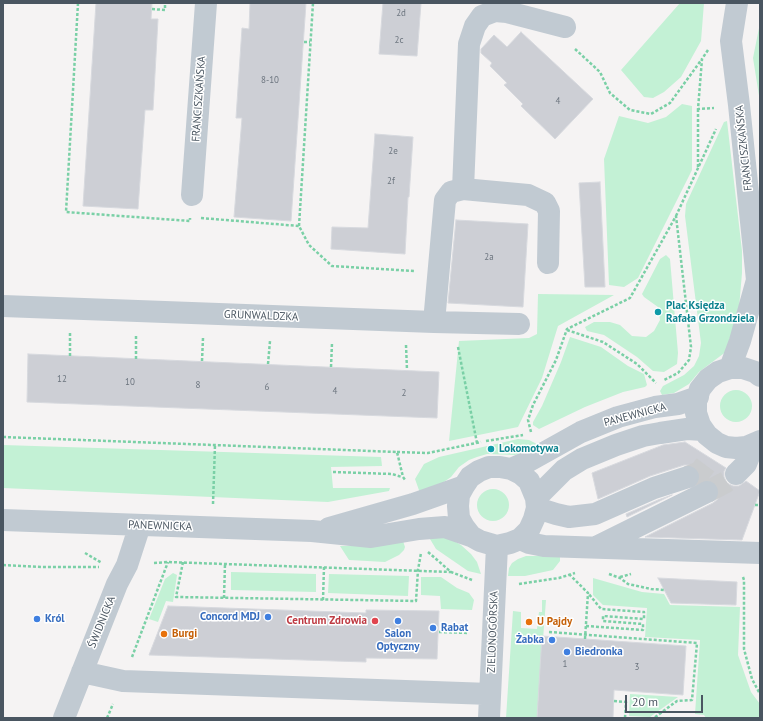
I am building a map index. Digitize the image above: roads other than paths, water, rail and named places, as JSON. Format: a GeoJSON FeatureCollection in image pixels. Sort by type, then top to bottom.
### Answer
{"type":"FeatureCollection","features":[{"type":"Feature","properties":{"kind":"street","name":"FRANCISZKAŃSKA"},"geometry":{"type":"LineString","coordinates":[[192,195],[206,3]]}},
{"type":"Feature","properties":{"kind":"street","name":"FRANCISZKAŃSKA"},"geometry":{"type":"LineString","coordinates":[[738,3],[731,41],[759,287]]}},
{"type":"Feature","properties":{"kind":"street"},"geometry":{"type":"LineString","coordinates":[[463,189],[469,44],[475,26],[482,16],[495,11],[507,12],[565,27]]}},
{"type":"Feature","properties":{"kind":"street"},"geometry":{"type":"LineString","coordinates":[[434,322],[445,200],[451,192],[463,189],[528,195],[545,203],[549,211],[548,263]]}},
{"type":"Feature","properties":{"kind":"street"},"geometry":{"type":"LineString","coordinates":[[730,368],[759,287]]}},
{"type":"Feature","properties":{"kind":"street","name":"GRUNWALDZKA"},"geometry":{"type":"LineString","coordinates":[[3,306],[519,324]]}},
{"type":"Feature","properties":{"kind":"street"},"geometry":{"type":"LineString","coordinates":[[758,446],[726,447],[717,443],[707,436],[700,425],[696,414],[700,389],[708,379],[718,372],[730,368],[743,368],[755,372],[760,376]]}},
{"type":"Feature","properties":{"kind":"street","name":"PANEWNICKA"},"geometry":{"type":"LineString","coordinates":[[511,469],[530,461],[581,432],[618,417],[656,407],[678,404],[698,397]]}},
{"type":"Feature","properties":{"kind":"street","name":"PANEWNICKA"},"geometry":{"type":"LineString","coordinates":[[536,503],[564,470],[582,459],[643,436],[687,429],[703,430]]}},
{"type":"Feature","properties":{"kind":"street"},"geometry":{"type":"LineString","coordinates":[[703,430],[707,440],[709,457]]}},
{"type":"Feature","properties":{"kind":"street"},"geometry":{"type":"LineString","coordinates":[[736,474],[746,464],[758,446]]}},
{"type":"Feature","properties":{"kind":"street","name":"PANEWNICKA"},"geometry":{"type":"LineString","coordinates":[[471,536],[459,518],[459,496],[470,477],[489,467],[500,467],[511,469],[521,474],[529,481],[536,503],[534,519],[529,530],[520,539]]}},
{"type":"Feature","properties":{"kind":"street"},"geometry":{"type":"LineString","coordinates":[[536,503],[556,514],[569,517],[595,514],[654,488],[688,477]]}},
{"type":"Feature","properties":{"kind":"street","name":"PANEWNICKA"},"geometry":{"type":"LineString","coordinates":[[317,531],[413,504],[464,486]]}},
{"type":"Feature","properties":{"kind":"street"},"geometry":{"type":"LineString","coordinates":[[595,547],[707,492]]}},
{"type":"Feature","properties":{"kind":"street","name":"PANEWNICKA"},"geometry":{"type":"LineString","coordinates":[[3,520],[317,531],[370,536],[445,527],[496,546]]}},
{"type":"Feature","properties":{"kind":"street","name":"ŚWIDNICKA"},"geometry":{"type":"LineString","coordinates":[[64,718],[126,565],[140,525]]}},
{"type":"Feature","properties":{"kind":"street"},"geometry":{"type":"LineString","coordinates":[[496,546],[520,539],[544,546],[760,553]]}},
{"type":"Feature","properties":{"kind":"street","name":"ZIELONOGÓRSKA"},"geometry":{"type":"LineString","coordinates":[[490,718],[496,546]]}},
{"type":"Feature","properties":{"kind":"street"},"geometry":{"type":"LineString","coordinates":[[82,672],[123,681],[490,694]]}},
{"type":"Feature","properties":{"kind":"tunnel"},"geometry":{"type":"LineString","coordinates":[[688,477],[700,472],[709,457]]}},
{"type":"Feature","properties":{"kind":"tunnel"},"geometry":{"type":"LineString","coordinates":[[707,492],[726,482],[736,474]]}},
{"type":"Feature","properties":{"kind":"place","name":"Plac Księdza Rafała Grzondziela"},"geometry":{"type":"Point","coordinates":[658,312]}},
{"type":"Feature","properties":{"kind":"place","name":"Lokomotywa"},"geometry":{"type":"Point","coordinates":[491,449]}},
{"type":"Feature","properties":{"kind":"place","name":"Concord MDJ"},"geometry":{"type":"Point","coordinates":[268,617]}},
{"type":"Feature","properties":{"kind":"place","name":"Król"},"geometry":{"type":"Point","coordinates":[37,619]}},
{"type":"Feature","properties":{"kind":"place","name":"Centrum Zdrowia"},"geometry":{"type":"Point","coordinates":[375,621]}},
{"type":"Feature","properties":{"kind":"place","name":"Salon Optyczny"},"geometry":{"type":"Point","coordinates":[398,621]}},
{"type":"Feature","properties":{"kind":"place","name":"U Pajdy"},"geometry":{"type":"Point","coordinates":[529,622]}},
{"type":"Feature","properties":{"kind":"place","name":"Rabat"},"geometry":{"type":"Point","coordinates":[433,628]}},
{"type":"Feature","properties":{"kind":"place","name":"Burgi"},"geometry":{"type":"Point","coordinates":[164,634]}},
{"type":"Feature","properties":{"kind":"place","name":"Żabka"},"geometry":{"type":"Point","coordinates":[552,640]}},
{"type":"Feature","properties":{"kind":"place","name":"Biedronka"},"geometry":{"type":"Point","coordinates":[567,652]}}]}
